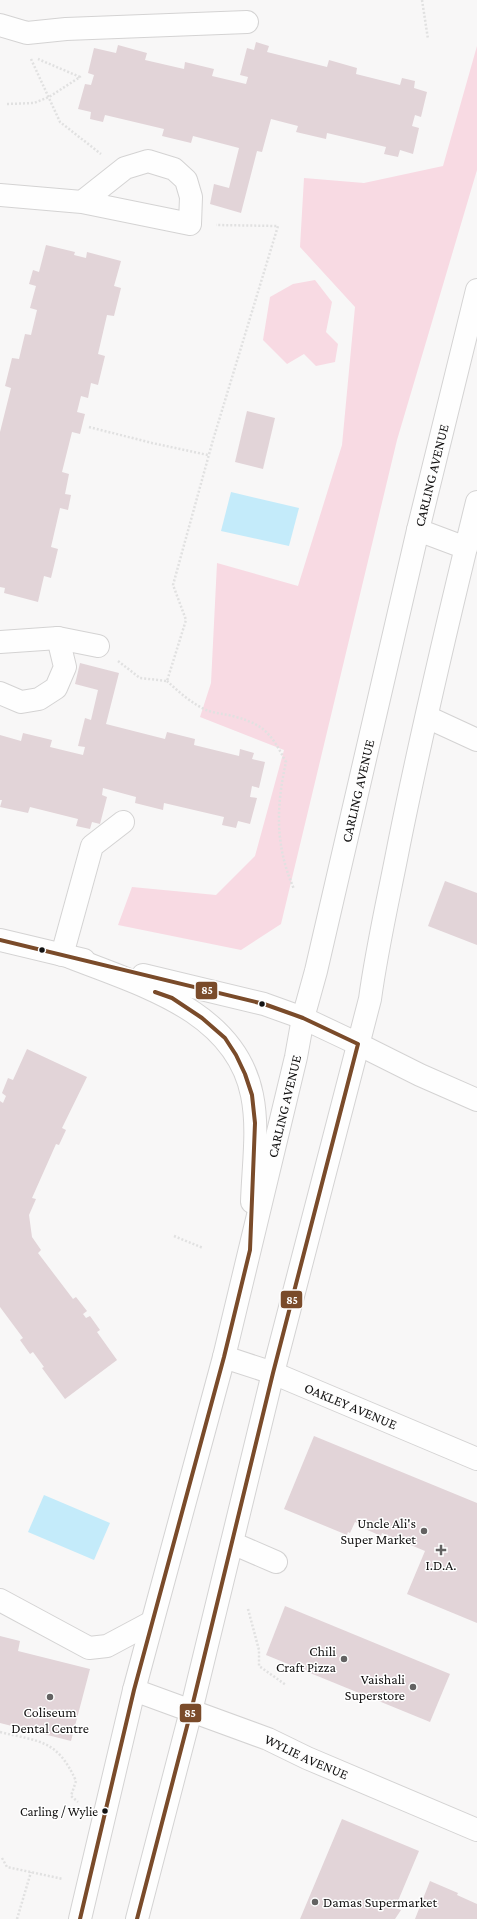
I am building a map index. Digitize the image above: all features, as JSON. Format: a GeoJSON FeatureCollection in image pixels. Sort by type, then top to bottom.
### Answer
{"type":"FeatureCollection","features":[{"type":"Feature","properties":{"kind":"main road"},"geometry":{"type":"LineString","coordinates":[[0,25],[27,33],[66,29],[247,22]]}},
{"type":"Feature","properties":{"kind":"main road"},"geometry":{"type":"LineString","coordinates":[[0,195],[82,202],[190,224],[192,197],[186,180],[174,169],[148,161],[126,168],[82,202]]}},
{"type":"Feature","properties":{"kind":"main road","name":"CARLING AVENUE"},"geometry":{"type":"LineString","coordinates":[[80,1919],[134,1690],[224,1357],[296,1057],[303,1018],[316,971],[418,530],[477,290]]}},
{"type":"Feature","properties":{"kind":"main road"},"geometry":{"type":"LineString","coordinates":[[137,1919],[191,1711],[274,1373],[370,999],[375,966],[427,717],[477,502]]}},
{"type":"Feature","properties":{"kind":"main road"},"geometry":{"type":"LineString","coordinates":[[418,530],[466,548]]}},
{"type":"Feature","properties":{"kind":"main road"},"geometry":{"type":"LineString","coordinates":[[0,693],[21,702],[39,699],[56,688],[65,667],[58,638]]}},
{"type":"Feature","properties":{"kind":"main road"},"geometry":{"type":"LineString","coordinates":[[0,642],[58,638],[98,646]]}},
{"type":"Feature","properties":{"kind":"main road"},"geometry":{"type":"LineString","coordinates":[[427,717],[477,740]]}},
{"type":"Feature","properties":{"kind":"main road"},"geometry":{"type":"LineString","coordinates":[[66,956],[92,846],[123,822]]}},
{"type":"Feature","properties":{"kind":"main road"},"geometry":{"type":"LineString","coordinates":[[0,940],[264,1004],[303,1018],[420,1075],[477,1100]]}},
{"type":"Feature","properties":{"kind":"main road"},"geometry":{"type":"LineString","coordinates":[[66,956],[172,998],[202,1018],[225,1038],[236,1055],[245,1074],[252,1095],[254,1123],[250,1250]]}},
{"type":"Feature","properties":{"kind":"main road","name":"OAKLEY AVENUE"},"geometry":{"type":"LineString","coordinates":[[224,1357],[274,1373],[477,1459]]}},
{"type":"Feature","properties":{"kind":"main road"},"geometry":{"type":"LineString","coordinates":[[232,1543],[276,1562]]}},
{"type":"Feature","properties":{"kind":"main road"},"geometry":{"type":"LineString","coordinates":[[0,1600],[89,1648],[107,1646],[152,1622]]}},
{"type":"Feature","properties":{"kind":"main road","name":"WYLIE AVENUE"},"geometry":{"type":"LineString","coordinates":[[134,1690],[268,1739],[307,1758],[477,1830]]}},
{"type":"Feature","properties":{"kind":"path"},"geometry":{"type":"LineString","coordinates":[[422,0],[428,39]]}},
{"type":"Feature","properties":{"kind":"path"},"geometry":{"type":"LineString","coordinates":[[7,104],[34,103],[49,97],[80,77],[30,56],[49,97],[60,122],[105,157],[126,168]]}},
{"type":"Feature","properties":{"kind":"path"},"geometry":{"type":"LineString","coordinates":[[167,681],[186,620],[173,585],[208,455],[278,226],[190,224]]}},
{"type":"Feature","properties":{"kind":"path"},"geometry":{"type":"LineString","coordinates":[[89,427],[208,455]]}},
{"type":"Feature","properties":{"kind":"path"},"geometry":{"type":"LineString","coordinates":[[98,646],[140,678],[167,681],[187,698],[208,711],[256,722],[269,733],[286,762],[278,820],[282,854],[294,889]]}},
{"type":"Feature","properties":{"kind":"path"},"geometry":{"type":"LineString","coordinates":[[174,1236],[203,1248]]}},
{"type":"Feature","properties":{"kind":"path"},"geometry":{"type":"LineString","coordinates":[[248,1609],[259,1650],[258,1666],[286,1686]]}},
{"type":"Feature","properties":{"kind":"path"},"geometry":{"type":"LineString","coordinates":[[0,1732],[47,1744],[60,1754],[70,1768],[76,1781],[71,1796],[78,1802]]}},
{"type":"Feature","properties":{"kind":"path"},"geometry":{"type":"LineString","coordinates":[[2,1858],[7,1867],[63,1879]]}},
{"type":"Feature","properties":{"kind":"path"},"geometry":{"type":"LineString","coordinates":[[17,1919],[31,1872]]}},
{"type":"Feature","properties":{"kind":"shaded area"},"geometry":{"type":"Polygon","coordinates":[[[477,46],[477,170],[397,440],[281,924],[241,950],[118,925],[132,887],[216,895],[255,856],[284,750],[200,717],[211,683],[217,563],[298,586],[342,445],[355,307],[300,247],[304,178],[364,183],[443,166],[477,46]]]}},
{"type":"Feature","properties":{"kind":"shaded area"},"geometry":{"type":"Polygon","coordinates":[[[315,280],[332,302],[326,332],[338,344],[335,362],[316,366],[304,354],[287,364],[263,340],[270,297],[293,284],[315,280]]]}},
{"type":"Feature","properties":{"kind":"water"},"geometry":{"type":"Polygon","coordinates":[[[231,492],[299,508],[289,546],[221,531],[231,492]]]}},
{"type":"Feature","properties":{"kind":"water"},"geometry":{"type":"Polygon","coordinates":[[[44,1495],[110,1523],[94,1560],[28,1532],[44,1495]]]}},
{"type":"Feature","properties":{"kind":"building"},"geometry":{"type":"Polygon","coordinates":[[[256,42],[269,46],[267,52],[327,67],[329,60],[357,68],[356,74],[400,85],[402,78],[415,81],[414,88],[427,92],[421,117],[415,115],[412,126],[419,128],[413,154],[400,150],[398,157],[384,154],[386,147],[327,133],[326,139],[296,132],[298,126],[271,119],[262,152],[257,151],[241,213],[210,204],[214,184],[229,188],[239,148],[193,136],[191,143],[162,136],[164,129],[105,115],[103,122],[90,119],[91,112],[78,109],[85,84],[91,85],[94,75],[88,73],[94,48],[116,53],[118,45],[147,53],[145,60],[184,69],[185,62],[214,69],[212,76],[246,84],[248,77],[240,75],[247,48],[254,50],[256,42]]]}},
{"type":"Feature","properties":{"kind":"building"},"geometry":{"type":"Polygon","coordinates":[[[46,245],[75,252],[74,255],[86,258],[87,252],[121,261],[114,286],[121,288],[114,316],[107,315],[98,354],[105,356],[98,385],[91,383],[88,398],[81,396],[77,412],[85,414],[80,434],[72,432],[62,472],[69,474],[65,494],[71,495],[68,510],[60,508],[51,547],[58,549],[51,578],[44,576],[38,602],[4,593],[5,588],[0,587],[0,432],[11,388],[5,386],[12,358],[19,359],[25,334],[31,335],[37,310],[30,308],[36,286],[29,284],[33,270],[39,272],[46,245]]]}},
{"type":"Feature","properties":{"kind":"building"},"geometry":{"type":"Polygon","coordinates":[[[247,411],[275,418],[263,469],[235,462],[247,411]]]}},
{"type":"Feature","properties":{"kind":"building"},"geometry":{"type":"Polygon","coordinates":[[[80,663],[119,673],[106,724],[165,739],[167,732],[195,739],[194,745],[239,756],[240,749],[254,753],[252,759],[265,762],[259,788],[252,786],[250,797],[257,798],[250,824],[238,821],[236,828],[222,825],[224,817],[164,803],[163,810],[135,803],[136,797],[103,788],[102,795],[107,797],[100,824],[92,822],[90,829],[76,826],[78,819],[30,807],[28,813],[0,807],[2,800],[0,800],[0,735],[21,741],[23,733],[52,740],[50,747],[83,755],[85,747],[78,746],[85,718],[91,720],[98,690],[75,684],[80,663]]]}},
{"type":"Feature","properties":{"kind":"building"},"geometry":{"type":"Polygon","coordinates":[[[445,881],[477,893],[477,945],[428,926],[445,881]]]}},
{"type":"Feature","properties":{"kind":"building"},"geometry":{"type":"Polygon","coordinates":[[[27,1049],[87,1077],[62,1128],[66,1130],[59,1145],[56,1144],[32,1198],[36,1199],[29,1215],[32,1237],[41,1250],[38,1253],[73,1299],[76,1297],[87,1311],[83,1314],[86,1318],[90,1316],[100,1330],[97,1332],[117,1360],[65,1399],[42,1368],[44,1367],[33,1352],[30,1354],[20,1340],[23,1338],[0,1307],[0,1101],[3,1103],[6,1096],[2,1093],[8,1078],[13,1080],[27,1049]]]}},
{"type":"Feature","properties":{"kind":"building"},"geometry":{"type":"Polygon","coordinates":[[[314,1436],[477,1503],[477,1623],[407,1594],[425,1551],[382,1533],[381,1536],[363,1528],[364,1525],[355,1522],[350,1533],[348,1532],[347,1535],[284,1509],[314,1436]]]}},
{"type":"Feature","properties":{"kind":"building"},"geometry":{"type":"Polygon","coordinates":[[[285,1606],[450,1674],[430,1722],[266,1655],[285,1606]]]}},
{"type":"Feature","properties":{"kind":"building","name":"Coliseum Dental Centre"},"geometry":{"type":"Polygon","coordinates":[[[0,1636],[20,1641],[18,1651],[90,1669],[71,1741],[0,1723],[0,1636]]]}},
{"type":"Feature","properties":{"kind":"building"},"geometry":{"type":"Polygon","coordinates":[[[342,1819],[419,1851],[395,1908],[401,1910],[395,1919],[300,1919],[342,1819]]]}},
{"type":"Feature","properties":{"kind":"building"},"geometry":{"type":"Polygon","coordinates":[[[430,1881],[458,1893],[457,1895],[477,1904],[477,1919],[415,1919],[430,1881]]]}},
{"type":"Feature","properties":{"kind":"transit line","name":"85"},"geometry":{"type":"LineString","coordinates":[[0,940],[264,1004],[303,1018],[358,1044],[273,1373],[191,1711],[137,1919]]}},
{"type":"Feature","properties":{"kind":"transit line","name":"85"},"geometry":{"type":"LineString","coordinates":[[80,1919],[134,1690],[224,1357],[250,1250],[255,1123],[252,1095],[245,1074],[236,1055],[225,1038],[202,1018],[172,998],[155,992]]}},
{"type":"Feature","properties":{"kind":"place","name":"Uncle Ali's Super Market"},"geometry":{"type":"Point","coordinates":[424,1531]}},
{"type":"Feature","properties":{"kind":"place","name":"I.D.A."},"geometry":{"type":"Point","coordinates":[441,1550]}},
{"type":"Feature","properties":{"kind":"place","name":"Chili Craft Pizza"},"geometry":{"type":"Point","coordinates":[344,1659]}},
{"type":"Feature","properties":{"kind":"place","name":"Vaishali Superstore"},"geometry":{"type":"Point","coordinates":[413,1687]}},
{"type":"Feature","properties":{"kind":"place","name":"Coliseum Dental Centre"},"geometry":{"type":"Point","coordinates":[50,1697]}},
{"type":"Feature","properties":{"kind":"place","name":"Carling / Wylie"},"geometry":{"type":"Point","coordinates":[105,1811]}},
{"type":"Feature","properties":{"kind":"place","name":"Damas Supermarket"},"geometry":{"type":"Point","coordinates":[315,1902]}}]}
